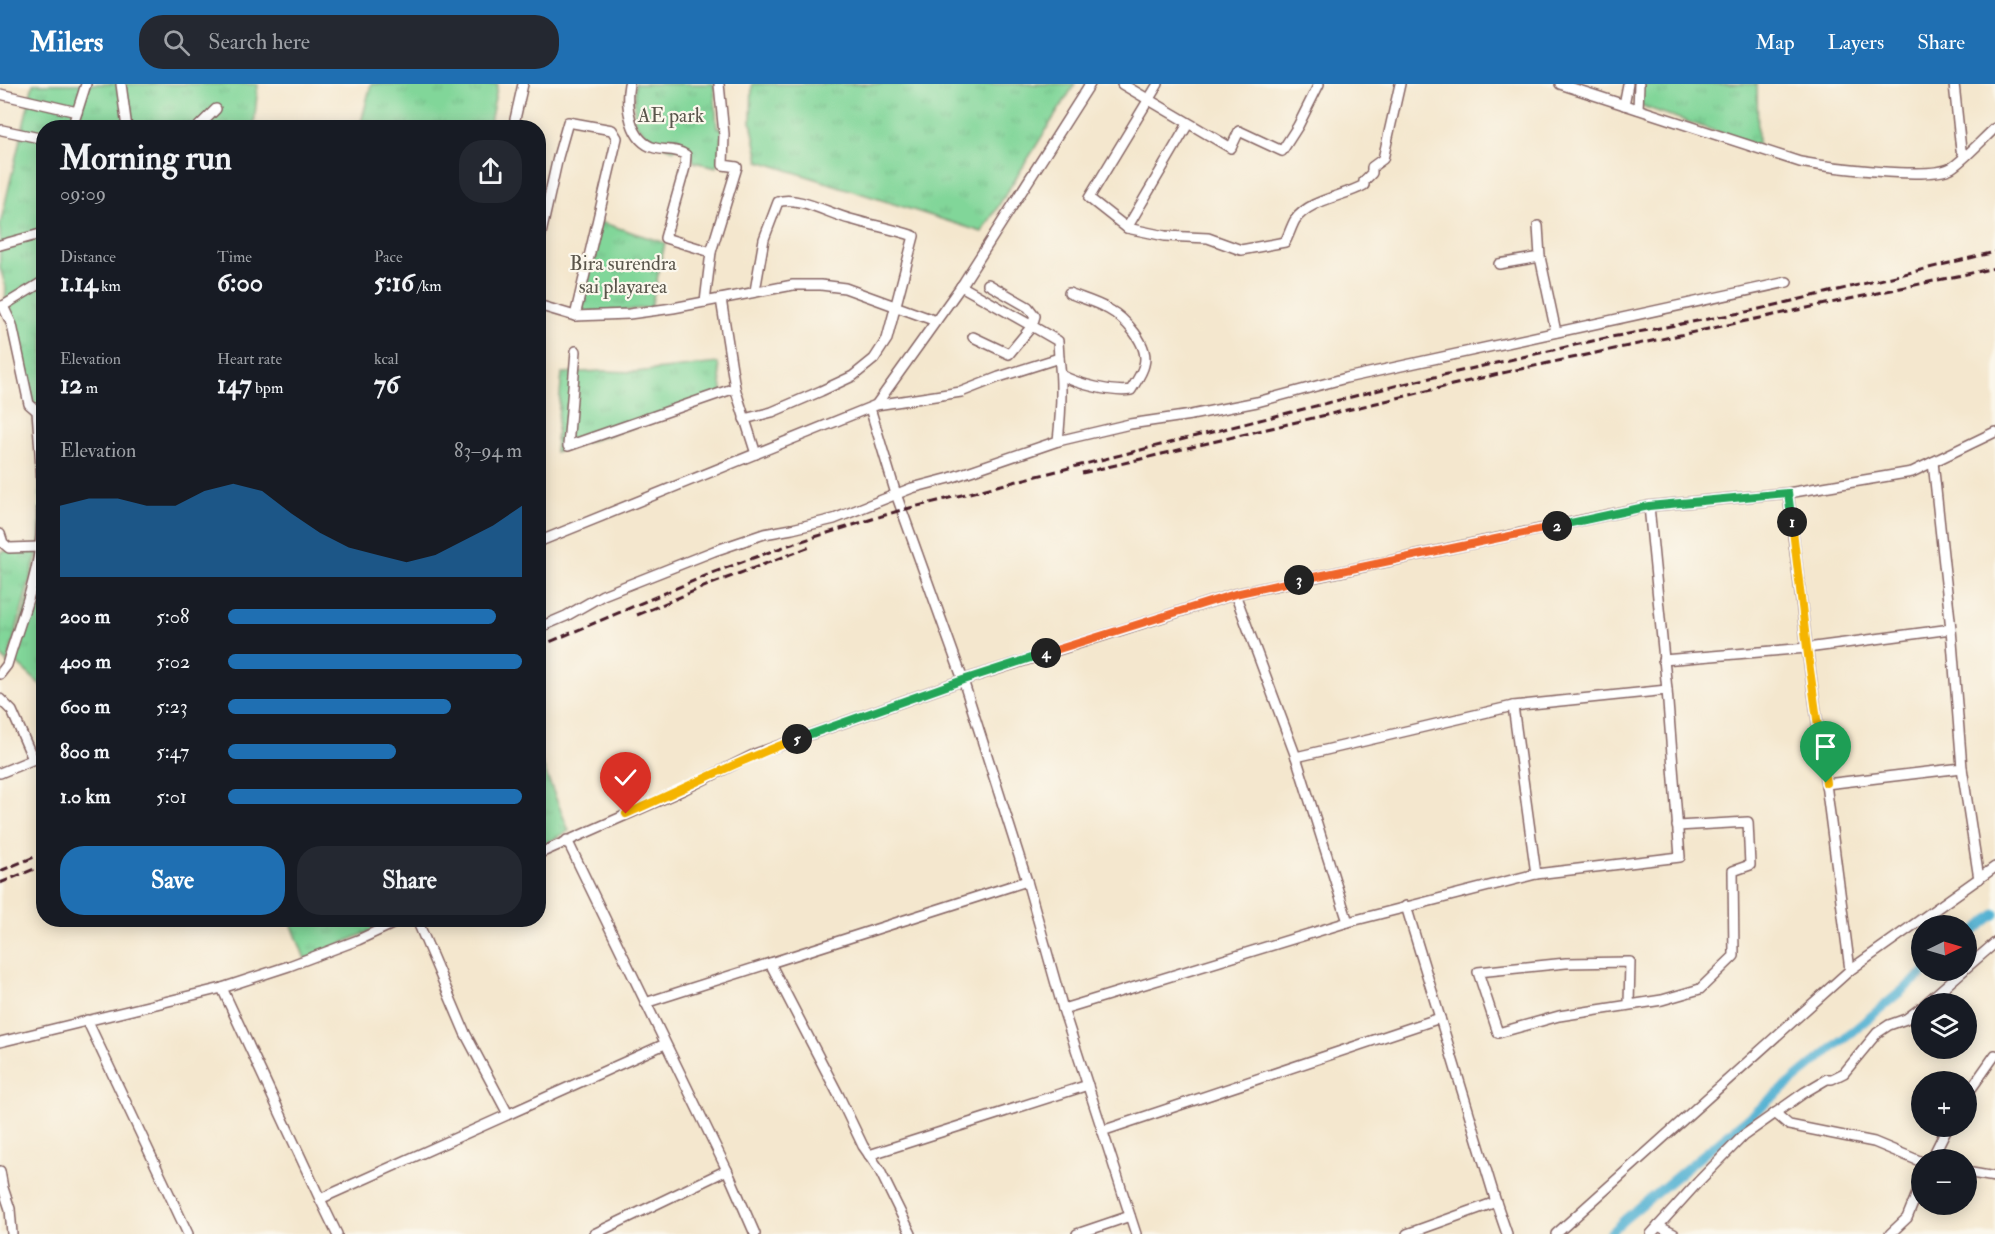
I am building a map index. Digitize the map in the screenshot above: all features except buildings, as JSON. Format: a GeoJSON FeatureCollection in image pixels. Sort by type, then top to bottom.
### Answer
{"type":"FeatureCollection","features":[{"type":"Feature","properties":{"kind":"street"},"geometry":{"type":"LineString","coordinates":[[74,120],[86,84]]}},
{"type":"Feature","properties":{"kind":"street"},"geometry":{"type":"LineString","coordinates":[[121,84],[126,120]]}},
{"type":"Feature","properties":{"kind":"street"},"geometry":{"type":"LineString","coordinates":[[515,120],[523,84]]}},
{"type":"Feature","properties":{"kind":"street"},"geometry":{"type":"LineString","coordinates":[[629,84],[630,123],[642,141],[653,148],[678,150],[686,155],[685,167],[664,238],[711,252]]}},
{"type":"Feature","properties":{"kind":"street"},"geometry":{"type":"LineString","coordinates":[[705,302],[711,252],[737,167],[723,165],[724,134],[719,84]]}},
{"type":"Feature","properties":{"kind":"street"},"geometry":{"type":"LineString","coordinates":[[873,407],[961,286],[1090,84]]}},
{"type":"Feature","properties":{"kind":"street"},"geometry":{"type":"LineString","coordinates":[[1122,84],[1231,148],[1239,131],[1282,151],[1298,126],[1318,84]]}},
{"type":"Feature","properties":{"kind":"street"},"geometry":{"type":"LineString","coordinates":[[1158,84],[1089,198],[1127,228],[1165,236],[1208,238],[1241,250],[1285,242],[1294,221],[1303,212],[1364,185],[1364,181],[1372,173],[1372,167],[1383,159],[1400,84]]}},
{"type":"Feature","properties":{"kind":"street"},"geometry":{"type":"LineString","coordinates":[[1560,84],[1800,162],[1825,167],[1923,174],[1950,169],[1995,128]]}},
{"type":"Feature","properties":{"kind":"street"},"geometry":{"type":"LineString","coordinates":[[1624,105],[1628,84]]}},
{"type":"Feature","properties":{"kind":"street"},"geometry":{"type":"LineString","coordinates":[[1638,109],[1639,84]]}},
{"type":"Feature","properties":{"kind":"street"},"geometry":{"type":"LineString","coordinates":[[1954,84],[1961,150],[1965,156]]}},
{"type":"Feature","properties":{"kind":"street"},"geometry":{"type":"LineString","coordinates":[[0,94],[77,112]]}},
{"type":"Feature","properties":{"kind":"street"},"geometry":{"type":"LineString","coordinates":[[205,120],[216,109]]}},
{"type":"Feature","properties":{"kind":"street"},"geometry":{"type":"LineString","coordinates":[[546,203],[568,122],[612,130],[617,138],[575,316]]}},
{"type":"Feature","properties":{"kind":"street"},"geometry":{"type":"LineString","coordinates":[[1127,228],[1188,124]]}},
{"type":"Feature","properties":{"kind":"street"},"geometry":{"type":"LineString","coordinates":[[2,130],[36,137]]}},
{"type":"Feature","properties":{"kind":"street"},"geometry":{"type":"LineString","coordinates":[[744,419],[772,412],[853,376],[874,359],[887,339],[914,236],[884,226],[848,219],[826,209],[784,199],[778,202],[764,240],[755,291]]}},
{"type":"Feature","properties":{"kind":"street"},"geometry":{"type":"LineString","coordinates":[[1538,226],[1540,257],[1556,332]]}},
{"type":"Feature","properties":{"kind":"street"},"geometry":{"type":"LineString","coordinates":[[0,245],[36,235]]}},
{"type":"Feature","properties":{"kind":"street"},"geometry":{"type":"LineString","coordinates":[[1499,264],[1540,257]]}},
{"type":"Feature","properties":{"kind":"street"},"geometry":{"type":"LineString","coordinates":[[546,625],[603,596],[714,551],[764,534],[834,519],[896,494],[951,478],[1058,441],[1130,424],[1257,402],[1346,378],[1787,282]]}},
{"type":"Feature","properties":{"kind":"street"},"geometry":{"type":"LineString","coordinates":[[988,284],[1028,307],[1035,316],[1032,326],[1010,354]]}},
{"type":"Feature","properties":{"kind":"street"},"geometry":{"type":"LineString","coordinates":[[546,307],[575,316],[629,314],[793,285],[821,285],[845,288],[936,321]]}},
{"type":"Feature","properties":{"kind":"street"},"geometry":{"type":"LineString","coordinates":[[36,286],[2,306],[12,325],[29,404],[36,410]]}},
{"type":"Feature","properties":{"kind":"street"},"geometry":{"type":"LineString","coordinates":[[961,286],[1058,341],[1061,375],[1058,441]]}},
{"type":"Feature","properties":{"kind":"street"},"geometry":{"type":"LineString","coordinates":[[1061,375],[1071,381],[1126,391],[1131,390],[1144,365],[1144,346],[1119,318],[1109,309],[1069,293]]}},
{"type":"Feature","properties":{"kind":"street"},"geometry":{"type":"LineString","coordinates":[[721,299],[735,388],[756,454]]}},
{"type":"Feature","properties":{"kind":"street"},"geometry":{"type":"LineString","coordinates":[[973,337],[1010,354],[1017,370]]}},
{"type":"Feature","properties":{"kind":"street"},"geometry":{"type":"LineString","coordinates":[[576,351],[568,446],[735,388]]}},
{"type":"Feature","properties":{"kind":"street"},"geometry":{"type":"LineString","coordinates":[[546,539],[873,407],[961,393],[1017,370],[1059,358]]}},
{"type":"Feature","properties":{"kind":"street"},"geometry":{"type":"LineString","coordinates":[[873,407],[896,494],[963,680],[1027,881],[1063,1009],[1136,1234]]}},
{"type":"Feature","properties":{"kind":"street"},"geometry":{"type":"LineString","coordinates":[[546,850],[685,789],[755,754],[963,680],[1235,594],[1649,506],[1788,493],[1912,472],[1995,432]]}},
{"type":"Feature","properties":{"kind":"street"},"geometry":{"type":"LineString","coordinates":[[1934,462],[1962,768],[1979,879]]}},
{"type":"Feature","properties":{"kind":"street"},"geometry":{"type":"LineString","coordinates":[[1788,493],[1850,970]]}},
{"type":"Feature","properties":{"kind":"street"},"geometry":{"type":"LineString","coordinates":[[1063,1009],[1406,906],[1536,874],[1680,857],[1649,506]]}},
{"type":"Feature","properties":{"kind":"street"},"geometry":{"type":"LineString","coordinates":[[0,534],[5,550],[36,547]]}},
{"type":"Feature","properties":{"kind":"street"},"geometry":{"type":"LineString","coordinates":[[0,674],[7,665],[28,599],[36,561]]}},
{"type":"Feature","properties":{"kind":"street"},"geometry":{"type":"LineString","coordinates":[[1235,594],[1296,757],[1348,922]]}},
{"type":"Feature","properties":{"kind":"street"},"geometry":{"type":"LineString","coordinates":[[1663,660],[1807,648],[1951,629]]}},
{"type":"Feature","properties":{"kind":"street"},"geometry":{"type":"LineString","coordinates":[[0,656],[7,665]]}},
{"type":"Feature","properties":{"kind":"street"},"geometry":{"type":"LineString","coordinates":[[1296,757],[1513,706],[1667,690]]}},
{"type":"Feature","properties":{"kind":"street"},"geometry":{"type":"LineString","coordinates":[[0,699],[12,711],[33,759]]}},
{"type":"Feature","properties":{"kind":"street"},"geometry":{"type":"LineString","coordinates":[[1513,706],[1536,874]]}},
{"type":"Feature","properties":{"kind":"street"},"geometry":{"type":"LineString","coordinates":[[0,773],[36,758]]}},
{"type":"Feature","properties":{"kind":"street"},"geometry":{"type":"LineString","coordinates":[[1826,783],[1962,768]]}},
{"type":"Feature","properties":{"kind":"street"},"geometry":{"type":"LineString","coordinates":[[1629,1005],[1630,962],[1566,963],[1478,972],[1498,1033],[1560,1016],[1662,1000],[1701,989],[1734,956],[1733,871],[1750,865],[1748,822],[1677,826]]}},
{"type":"Feature","properties":{"kind":"street"},"geometry":{"type":"LineString","coordinates":[[567,840],[727,1170],[755,1234]]}},
{"type":"Feature","properties":{"kind":"street"},"geometry":{"type":"LineString","coordinates":[[1556,1234],[1850,970],[1995,867]]}},
{"type":"Feature","properties":{"kind":"street"},"geometry":{"type":"LineString","coordinates":[[645,1003],[1027,881]]}},
{"type":"Feature","properties":{"kind":"street"},"geometry":{"type":"LineString","coordinates":[[1406,906],[1507,1234]]}},
{"type":"Feature","properties":{"kind":"street"},"geometry":{"type":"LineString","coordinates":[[0,1042],[222,988],[289,966],[386,927]]}},
{"type":"Feature","properties":{"kind":"street"},"geometry":{"type":"LineString","coordinates":[[420,927],[465,1032],[508,1114]]}},
{"type":"Feature","properties":{"kind":"street"},"geometry":{"type":"LineString","coordinates":[[1977,959],[1995,943]]}},
{"type":"Feature","properties":{"kind":"street"},"geometry":{"type":"LineString","coordinates":[[770,963],[839,1096],[862,1146],[879,1169],[912,1234]]}},
{"type":"Feature","properties":{"kind":"street"},"geometry":{"type":"LineString","coordinates":[[1938,993],[1951,981]]}},
{"type":"Feature","properties":{"kind":"street"},"geometry":{"type":"LineString","coordinates":[[222,988],[337,1234]]}},
{"type":"Feature","properties":{"kind":"street"},"geometry":{"type":"LineString","coordinates":[[1650,1234],[1743,1137],[1827,1079],[1844,1073],[1877,1034],[1889,1025],[1911,1015]]}},
{"type":"Feature","properties":{"kind":"street"},"geometry":{"type":"LineString","coordinates":[[1102,1131],[1440,1018]]}},
{"type":"Feature","properties":{"kind":"street"},"geometry":{"type":"LineString","coordinates":[[87,1020],[188,1234]]}},
{"type":"Feature","properties":{"kind":"street"},"geometry":{"type":"LineString","coordinates":[[320,1199],[665,1044]]}},
{"type":"Feature","properties":{"kind":"street"},"geometry":{"type":"LineString","coordinates":[[1977,1081],[1995,1056]]}},
{"type":"Feature","properties":{"kind":"street"},"geometry":{"type":"LineString","coordinates":[[869,1155],[1088,1085]]}},
{"type":"Feature","properties":{"kind":"street"},"geometry":{"type":"LineString","coordinates":[[1775,1113],[1789,1125],[1874,1142],[1911,1157]]}},
{"type":"Feature","properties":{"kind":"street"},"geometry":{"type":"LineString","coordinates":[[594,1234],[727,1170]]}},
{"type":"Feature","properties":{"kind":"street"},"geometry":{"type":"LineString","coordinates":[[0,1171],[10,1209],[12,1234]]}},
{"type":"Feature","properties":{"kind":"street"},"geometry":{"type":"LineString","coordinates":[[1977,1174],[1995,1177]]}},
{"type":"Feature","properties":{"kind":"street"},"geometry":{"type":"LineString","coordinates":[[1407,1234],[1496,1202]]}},
{"type":"Feature","properties":{"kind":"street"},"geometry":{"type":"LineString","coordinates":[[1890,1234],[1907,1218],[1911,1208]]}},
{"type":"Feature","properties":{"kind":"street"},"geometry":{"type":"LineString","coordinates":[[1077,1234],[1130,1216]]}},
{"type":"Feature","properties":{"kind":"street"},"geometry":{"type":"LineString","coordinates":[[1658,1226],[1674,1234]]}},
{"type":"Feature","properties":{"kind":"green space"},"geometry":{"type":"Polygon","coordinates":[[[33,84],[258,84],[255,120],[36,120],[36,410],[31,403],[5,307],[6,287],[0,268],[0,225],[33,84]]]}},
{"type":"Feature","properties":{"kind":"green space"},"geometry":{"type":"Polygon","coordinates":[[[371,84],[498,84],[490,120],[362,120],[371,84]]]}},
{"type":"Feature","properties":{"kind":"green space","name":"AE park"},"geometry":{"type":"Polygon","coordinates":[[[635,84],[714,84],[717,128],[723,128],[717,167],[694,162],[690,149],[683,145],[674,150],[652,141],[634,122],[635,84]]]}},
{"type":"Feature","properties":{"kind":"green space"},"geometry":{"type":"Polygon","coordinates":[[[752,84],[1075,84],[982,232],[759,161],[751,122],[752,84]]]}},
{"type":"Feature","properties":{"kind":"green space"},"geometry":{"type":"Polygon","coordinates":[[[1637,84],[1757,84],[1758,146],[1639,105],[1637,84]]]}},
{"type":"Feature","properties":{"kind":"green space","name":"Bira surendra sai playarea"},"geometry":{"type":"Polygon","coordinates":[[[600,222],[665,243],[651,307],[580,312],[600,222]]]}},
{"type":"Feature","properties":{"kind":"green space"},"geometry":{"type":"Polygon","coordinates":[[[718,363],[723,395],[555,452],[562,373],[636,372],[718,363]]]}},
{"type":"Feature","properties":{"kind":"green space"},"geometry":{"type":"Polygon","coordinates":[[[36,547],[36,558],[7,663],[0,654],[0,552],[36,547]]]}},
{"type":"Feature","properties":{"kind":"green space"},"geometry":{"type":"Polygon","coordinates":[[[36,570],[36,681],[11,658],[36,570]]]}},
{"type":"Feature","properties":{"kind":"green space"},"geometry":{"type":"Polygon","coordinates":[[[546,774],[569,831],[546,843],[546,774]]]}},
{"type":"Feature","properties":{"kind":"green space"},"geometry":{"type":"Polygon","coordinates":[[[293,927],[380,927],[305,959],[293,927]]]}},
{"type":"Feature","properties":{"kind":"waterway"},"geometry":{"type":"LineString","coordinates":[[1977,929],[1995,914]]}},
{"type":"Feature","properties":{"kind":"waterway"},"geometry":{"type":"LineString","coordinates":[[1609,1234],[1914,981]]}},
{"type":"Feature","properties":{"kind":"railway"},"geometry":{"type":"LineString","coordinates":[[546,644],[712,573],[786,546],[898,511],[1395,386],[1606,338],[1751,311],[1995,252]]}},
{"type":"Feature","properties":{"kind":"railway"},"geometry":{"type":"LineString","coordinates":[[1082,473],[1511,371],[1995,268]]}},
{"type":"Feature","properties":{"kind":"railway"},"geometry":{"type":"LineString","coordinates":[[637,615],[810,547]]}},
{"type":"Feature","properties":{"kind":"railway"},"geometry":{"type":"LineString","coordinates":[[0,871],[36,856]]}},
{"type":"Feature","properties":{"kind":"railway"},"geometry":{"type":"LineString","coordinates":[[0,883],[36,868]]}},
{"type":"Feature","properties":{"kind":"route"},"geometry":{"type":"LineString","coordinates":[[626,814],[685,789],[755,754],[963,680],[1235,594],[1649,506],[1788,493],[1826,783]]}}]}
